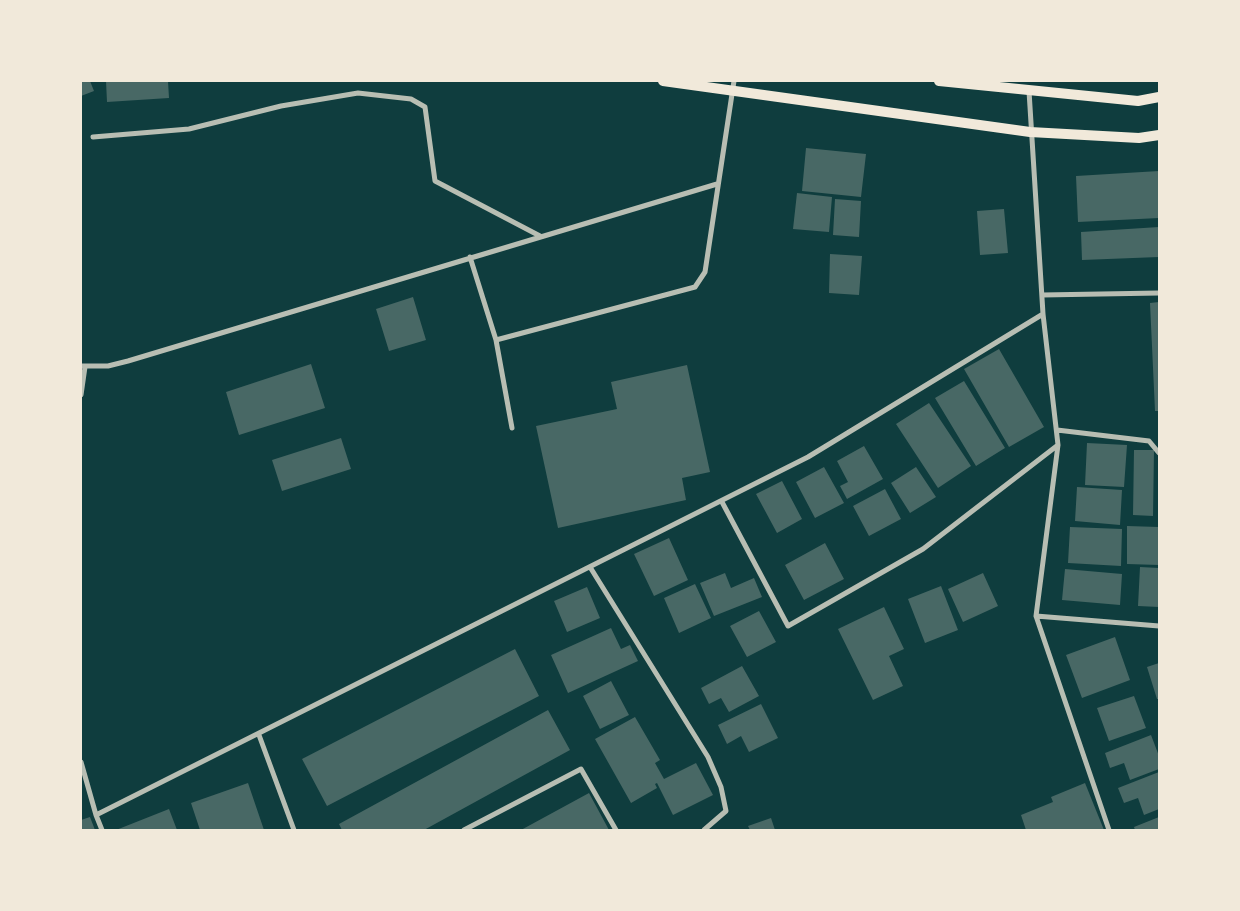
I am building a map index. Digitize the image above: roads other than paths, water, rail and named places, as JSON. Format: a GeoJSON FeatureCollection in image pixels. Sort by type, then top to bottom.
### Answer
{"type":"FeatureCollection","features":[{"type":"Feature","properties":{"kind":"main road"},"geometry":{"type":"LineString","coordinates":[[663,81],[733,86],[1030,132],[1138,138],[1159,135]]}},
{"type":"Feature","properties":{"kind":"main road"},"geometry":{"type":"LineString","coordinates":[[939,81],[1138,101],[1159,97]]}},
{"type":"Feature","properties":{"kind":"street"},"geometry":{"type":"LineString","coordinates":[[496,340],[695,287],[705,272],[733,86]]}},
{"type":"Feature","properties":{"kind":"street"},"geometry":{"type":"LineString","coordinates":[[1029,91],[1030,132],[1043,314],[1058,445],[1036,616],[1109,830]]}},
{"type":"Feature","properties":{"kind":"street"},"geometry":{"type":"LineString","coordinates":[[93,137],[189,129],[281,106],[358,93],[411,99],[425,107],[435,180],[541,236]]}},
{"type":"Feature","properties":{"kind":"street"},"geometry":{"type":"LineString","coordinates":[[81,395],[83,366],[108,366],[128,361],[717,184]]}},
{"type":"Feature","properties":{"kind":"street"},"geometry":{"type":"LineString","coordinates":[[470,257],[496,340],[512,428]]}},
{"type":"Feature","properties":{"kind":"street"},"geometry":{"type":"LineString","coordinates":[[1042,295],[1159,293]]}},
{"type":"Feature","properties":{"kind":"street"},"geometry":{"type":"LineString","coordinates":[[96,815],[259,735],[808,457],[1043,314]]}},
{"type":"Feature","properties":{"kind":"street"},"geometry":{"type":"LineString","coordinates":[[1057,430],[1149,441],[1159,453]]}},
{"type":"Feature","properties":{"kind":"street"},"geometry":{"type":"LineString","coordinates":[[722,502],[788,626],[923,549],[1058,445]]}},
{"type":"Feature","properties":{"kind":"street"},"geometry":{"type":"LineString","coordinates":[[590,567],[708,757],[721,787],[726,812],[704,830]]}},
{"type":"Feature","properties":{"kind":"street"},"geometry":{"type":"LineString","coordinates":[[1036,616],[1159,626]]}},
{"type":"Feature","properties":{"kind":"street"},"geometry":{"type":"LineString","coordinates":[[259,735],[294,830]]}},
{"type":"Feature","properties":{"kind":"street"},"geometry":{"type":"LineString","coordinates":[[81,762],[102,830]]}},
{"type":"Feature","properties":{"kind":"street"},"geometry":{"type":"LineString","coordinates":[[464,830],[581,769],[616,830]]}}]}
